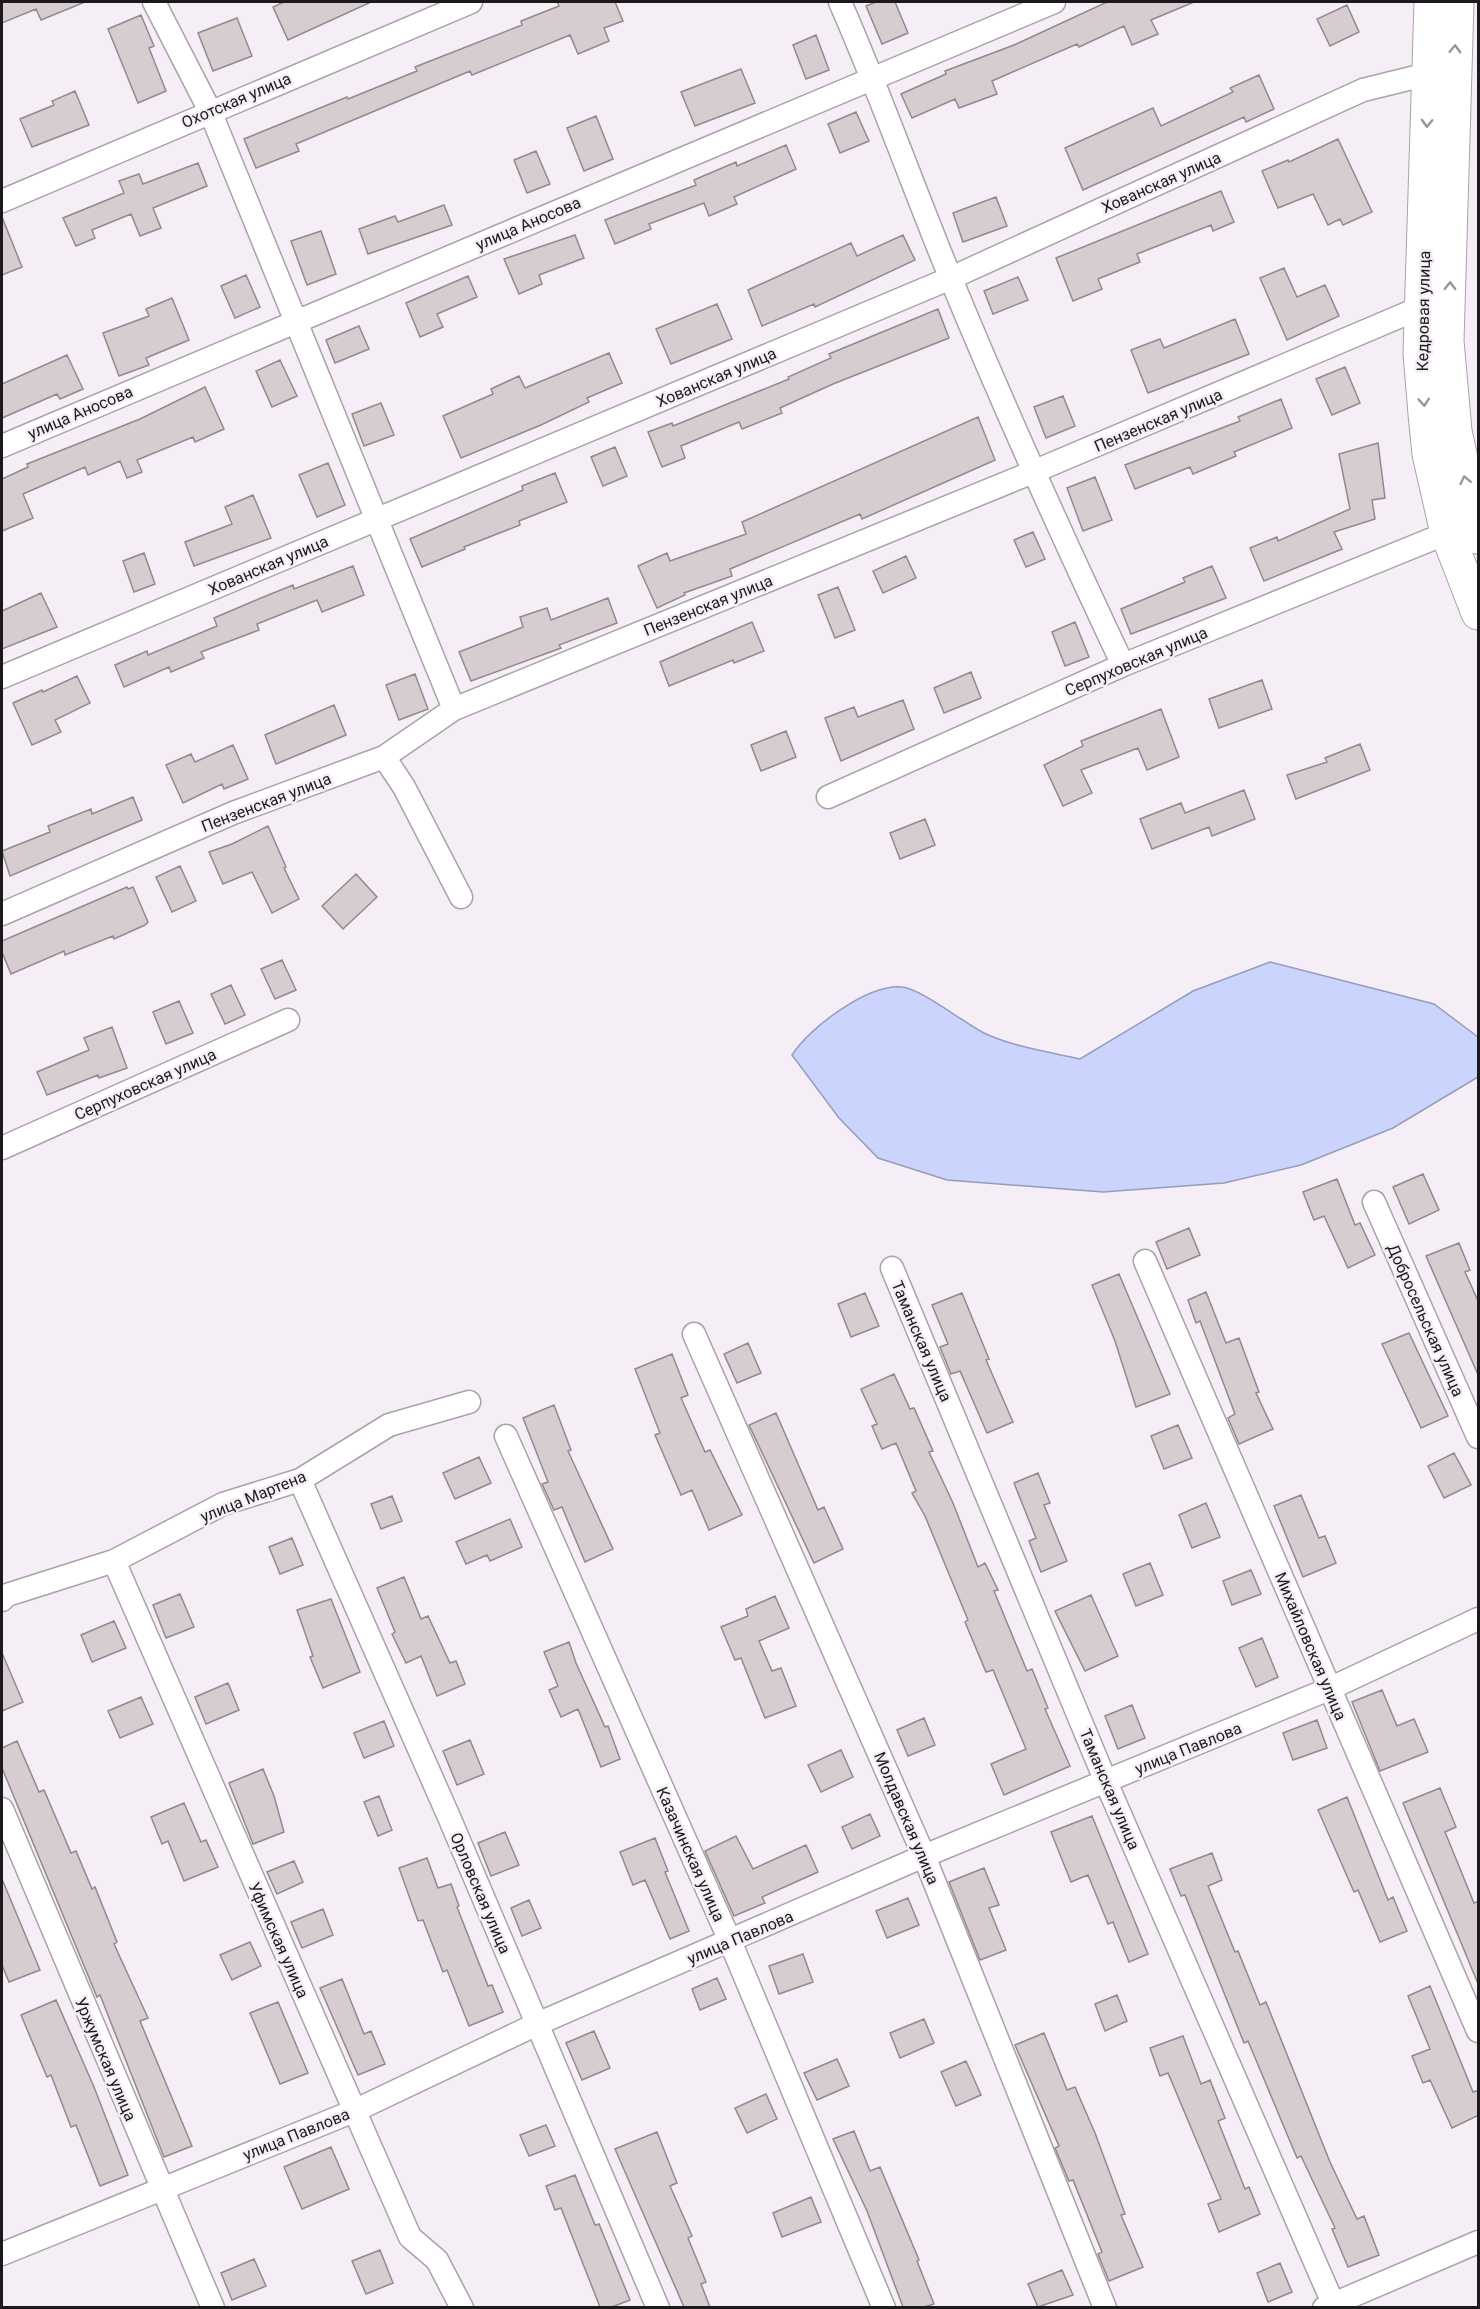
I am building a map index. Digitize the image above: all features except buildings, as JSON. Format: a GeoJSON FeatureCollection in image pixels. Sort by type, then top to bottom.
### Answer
{"type":"FeatureCollection","features":[{"type":"Feature","properties":{"kind":"main road","name":"Кедровая улица"},"geometry":{"type":"LineString","coordinates":[[1431,2],[1420,353],[1429,454],[1463,535]]}},
{"type":"Feature","properties":{"kind":"main road","name":"Кедровая улица"},"geometry":{"type":"LineString","coordinates":[[1457,2],[1447,341],[1463,535],[1479,613]]}},
{"type":"Feature","properties":{"kind":"street"},"geometry":{"type":"LineString","coordinates":[[154,2],[210,111],[454,709]]}},
{"type":"Feature","properties":{"kind":"street","name":"Охотская улица"},"geometry":{"type":"LineString","coordinates":[[2,201],[471,2]]}},
{"type":"Feature","properties":{"kind":"street"},"geometry":{"type":"LineString","coordinates":[[840,2],[873,77],[951,278],[1033,472],[1123,665]]}},
{"type":"Feature","properties":{"kind":"street","name":"улица Аносова"},"geometry":{"type":"LineString","coordinates":[[2,446],[1054,2]]}},
{"type":"Feature","properties":{"kind":"street","name":"Хованская улица"},"geometry":{"type":"LineString","coordinates":[[2,677],[951,278],[1363,90],[1428,74]]}},
{"type":"Feature","properties":{"kind":"street","name":"Пензенская улица"},"geometry":{"type":"LineString","coordinates":[[2,914],[233,813],[384,756],[454,709],[1033,472],[1422,307]]}},
{"type":"Feature","properties":{"kind":"street","name":"Серпуховская улица"},"geometry":{"type":"LineString","coordinates":[[828,797],[1123,665],[1463,535]]}},
{"type":"Feature","properties":{"kind":"street"},"geometry":{"type":"LineString","coordinates":[[384,756],[404,787],[461,897]]}},
{"type":"Feature","properties":{"kind":"street","name":"Серпуховская улица"},"geometry":{"type":"LineString","coordinates":[[2,1148],[288,1020]]}},
{"type":"Feature","properties":{"kind":"street","name":"Добросельская улица"},"geometry":{"type":"LineString","coordinates":[[1374,1202],[1479,1437]]}},
{"type":"Feature","properties":{"kind":"street","name":"Михайловская улица"},"geometry":{"type":"LineString","coordinates":[[1145,1261],[1479,2031]]}},
{"type":"Feature","properties":{"kind":"street","name":"Таманская улица"},"geometry":{"type":"LineString","coordinates":[[892,1268],[1106,1782],[1331,2306]]}},
{"type":"Feature","properties":{"kind":"street","name":"Молдавская улица"},"geometry":{"type":"LineString","coordinates":[[694,1334],[924,1856],[1105,2307]]}},
{"type":"Feature","properties":{"kind":"street","name":"улица Мартена"},"geometry":{"type":"LineString","coordinates":[[2,1600],[7,1595],[114,1561],[223,1504],[300,1480],[389,1425],[469,1402]]}},
{"type":"Feature","properties":{"kind":"street","name":"Казачинская улица"},"geometry":{"type":"LineString","coordinates":[[506,1436],[730,1941],[884,2307]]}},
{"type":"Feature","properties":{"kind":"street","name":"Орловская улица"},"geometry":{"type":"LineString","coordinates":[[300,1480],[449,1817],[658,2307]]}},
{"type":"Feature","properties":{"kind":"street","name":"Уфимская улица"},"geometry":{"type":"LineString","coordinates":[[114,1561],[410,2237],[437,2260],[462,2307]]}},
{"type":"Feature","properties":{"kind":"street","name":"улица Павлова"},"geometry":{"type":"LineString","coordinates":[[2,2254],[354,2111],[537,2024],[924,1856],[1329,1689],[1479,1619]]}},
{"type":"Feature","properties":{"kind":"street","name":"Уржумская улица"},"geometry":{"type":"LineString","coordinates":[[2,1809],[161,2190],[213,2307]]}},
{"type":"Feature","properties":{"kind":"street"},"geometry":{"type":"LineString","coordinates":[[1331,2306],[1479,2242]]}},
{"type":"Feature","properties":{"kind":"water"},"geometry":{"type":"Polygon","coordinates":[[[1270,962],[1434,1004],[1478,1037],[1478,1077],[1393,1128],[1301,1165],[1224,1183],[1103,1192],[947,1180],[878,1158],[839,1118],[792,1055],[812,1032],[841,1009],[873,992],[902,987],[920,994],[997,1039],[1080,1059],[1193,991],[1270,962]]]}}]}
